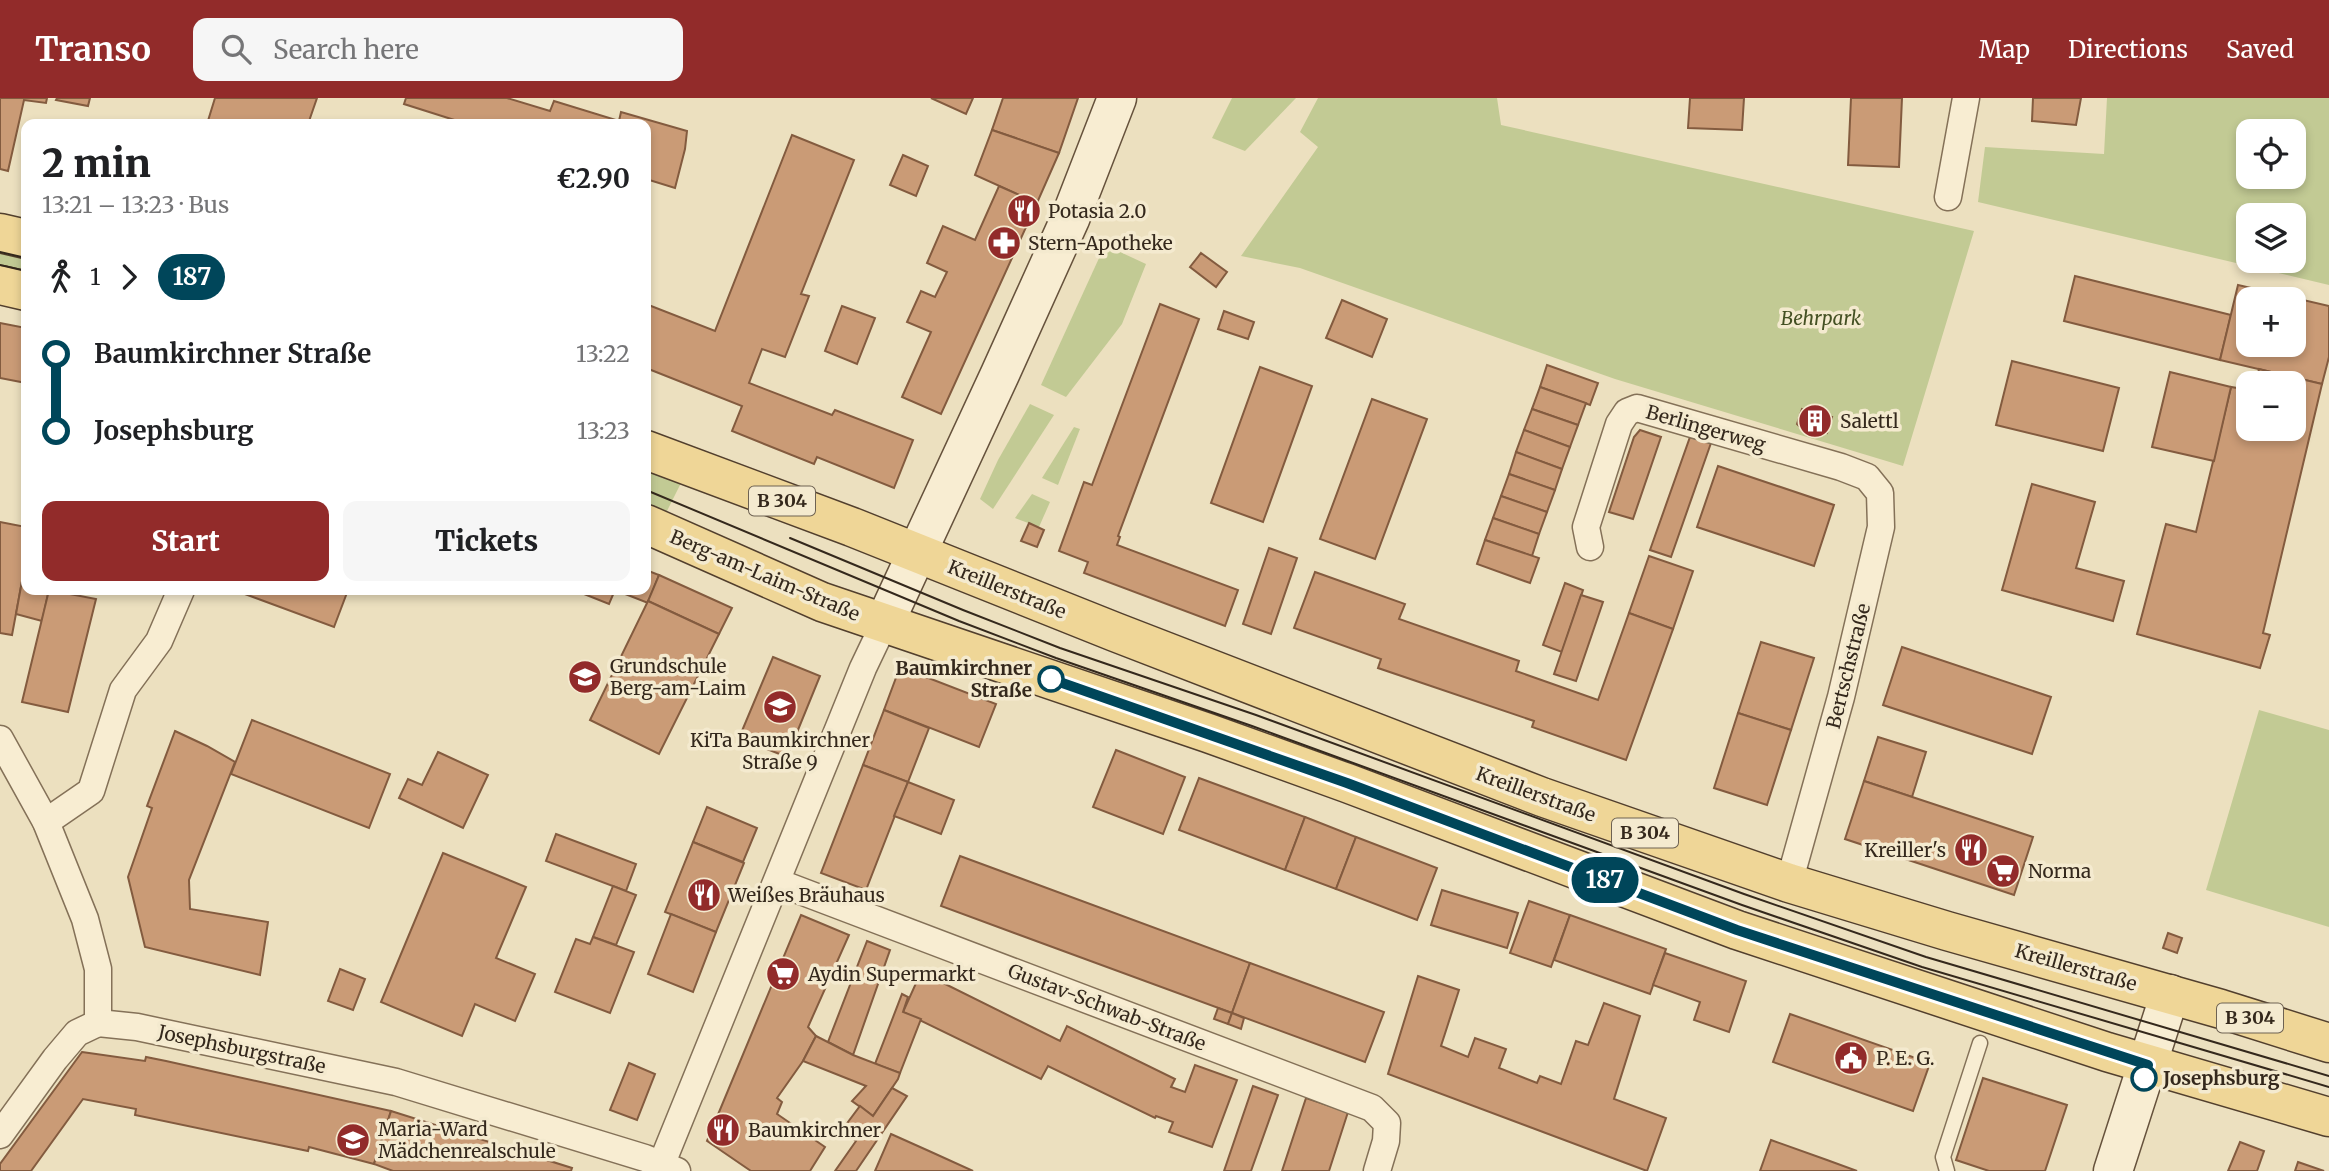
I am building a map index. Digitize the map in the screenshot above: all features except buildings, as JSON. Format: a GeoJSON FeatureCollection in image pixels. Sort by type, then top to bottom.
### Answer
{"type":"FeatureCollection","features":[{"type":"Feature","properties":{"kind":"main road"},"geometry":{"type":"LineString","coordinates":[[1117,98],[1070,219],[884,624],[1091,692],[1335,778],[1737,930],[2148,1065],[2329,1116]]}},
{"type":"Feature","properties":{"kind":"main road"},"geometry":{"type":"LineString","coordinates":[[0,233],[21,238]]}},
{"type":"Feature","properties":{"kind":"main road"},"geometry":{"type":"LineString","coordinates":[[0,285],[21,290]]}},
{"type":"Feature","properties":{"kind":"main road","name":"B 304"},"geometry":{"type":"LineString","coordinates":[[651,452],[918,553]]}},
{"type":"Feature","properties":{"kind":"main road","name":"Berg-am-Laim-Straße"},"geometry":{"type":"LineString","coordinates":[[651,526],[822,602],[884,624]]}},
{"type":"Feature","properties":{"kind":"main road","name":"Kreillerstraße"},"geometry":{"type":"LineString","coordinates":[[918,553],[1542,797],[1789,883],[2329,1043]]}},
{"type":"Feature","properties":{"kind":"main road"},"geometry":{"type":"LineString","coordinates":[[2113,1171],[2170,994]]}},
{"type":"Feature","properties":{"kind":"street"},"geometry":{"type":"LineString","coordinates":[[1948,197],[1966,98]]}},
{"type":"Feature","properties":{"kind":"street","name":"Berlingerweg"},"geometry":{"type":"LineString","coordinates":[[1590,547],[1586,527],[1619,425],[1627,412],[1637,408],[1841,467]]}},
{"type":"Feature","properties":{"kind":"street","name":"Bertschstraße"},"geometry":{"type":"LineString","coordinates":[[1789,883],[1841,697],[1881,527],[1880,493],[1867,477],[1841,467]]}},
{"type":"Feature","properties":{"kind":"street"},"geometry":{"type":"LineString","coordinates":[[46,822],[91,791],[124,690],[159,641],[179,595]]}},
{"type":"Feature","properties":{"kind":"street"},"geometry":{"type":"LineString","coordinates":[[669,1167],[777,881],[863,668],[884,624]]}},
{"type":"Feature","properties":{"kind":"street"},"geometry":{"type":"LineString","coordinates":[[0,739],[46,822],[85,919],[98,969],[98,1023],[77,1033],[0,1135]]}},
{"type":"Feature","properties":{"kind":"street","name":"Gustav-Schwab-Straße"},"geometry":{"type":"LineString","coordinates":[[777,881],[1372,1108],[1387,1123],[1386,1141],[1377,1171]]}},
{"type":"Feature","properties":{"kind":"street","name":"Josephsburgstraße"},"geometry":{"type":"LineString","coordinates":[[98,1023],[137,1027],[396,1082],[669,1167]]}},
{"type":"Feature","properties":{"kind":"lane"},"geometry":{"type":"LineString","coordinates":[[1947,1171],[1943,1157],[1980,1043]]}},
{"type":"Feature","properties":{"kind":"green space"},"geometry":{"type":"Polygon","coordinates":[[[1232,98],[1296,98],[1245,151],[1212,138],[1232,98]]]}},
{"type":"Feature","properties":{"kind":"green space","name":"Behrpark"},"geometry":{"type":"Polygon","coordinates":[[[1318,98],[1497,98],[1501,125],[1974,231],[1903,466],[1615,379],[1300,268],[1241,256],[1318,147],[1300,132],[1318,98]]]}},
{"type":"Feature","properties":{"kind":"green space"},"geometry":{"type":"Polygon","coordinates":[[[2107,98],[2329,98],[2329,285],[2278,273],[2306,273],[2306,203],[2236,203],[2236,263],[1978,202],[1985,147],[2104,154],[2107,98]]]}},
{"type":"Feature","properties":{"kind":"green space"},"geometry":{"type":"Polygon","coordinates":[[[1105,245],[1146,264],[1122,324],[1066,397],[1041,385],[1105,245]]]}},
{"type":"Feature","properties":{"kind":"green space"},"geometry":{"type":"Polygon","coordinates":[[[0,246],[21,251],[21,277],[0,272],[0,246]]]}},
{"type":"Feature","properties":{"kind":"green space"},"geometry":{"type":"Polygon","coordinates":[[[1030,404],[1054,415],[993,509],[980,499],[998,460],[1030,404]]]}},
{"type":"Feature","properties":{"kind":"green space"},"geometry":{"type":"Polygon","coordinates":[[[1074,427],[1080,429],[1058,485],[1042,478],[1074,427]]]}},
{"type":"Feature","properties":{"kind":"green space"},"geometry":{"type":"Polygon","coordinates":[[[651,470],[682,481],[665,515],[651,508],[651,470]]]}},
{"type":"Feature","properties":{"kind":"green space"},"geometry":{"type":"Polygon","coordinates":[[[1032,494],[1050,502],[1039,527],[1015,518],[1032,494]]]}},
{"type":"Feature","properties":{"kind":"green space"},"geometry":{"type":"Polygon","coordinates":[[[2259,710],[2329,730],[2329,927],[2206,890],[2259,710]]]}},
{"type":"Feature","properties":{"kind":"tram line"},"geometry":{"type":"LineString","coordinates":[[0,252],[21,257]]}},
{"type":"Feature","properties":{"kind":"tram line"},"geometry":{"type":"LineString","coordinates":[[0,265],[21,270]]}},
{"type":"Feature","properties":{"kind":"tram line"},"geometry":{"type":"LineString","coordinates":[[651,492],[959,621],[1056,658],[1252,726],[1742,905],[1922,967],[2329,1087]]}},
{"type":"Feature","properties":{"kind":"tram line"},"geometry":{"type":"LineString","coordinates":[[790,538],[1060,648],[1256,715],[1744,894],[1926,957],[2329,1076]]}},
{"type":"Feature","properties":{"kind":"bus line","name":"187"},"geometry":{"type":"LineString","coordinates":[[1051,679],[1347,783],[1737,930],[2148,1065],[2144,1078]]}},
{"type":"Feature","properties":{"kind":"place","name":"Potasia 2.0"},"geometry":{"type":"Point","coordinates":[1024,211]}},
{"type":"Feature","properties":{"kind":"place","name":"Stern-Apotheke"},"geometry":{"type":"Point","coordinates":[1004,243]}},
{"type":"Feature","properties":{"kind":"place","name":"Salettl"},"geometry":{"type":"Point","coordinates":[1815,421]}},
{"type":"Feature","properties":{"kind":"place","name":"Grundschule Berg-am-Laim"},"geometry":{"type":"Point","coordinates":[585,677]}},
{"type":"Feature","properties":{"kind":"place","name":"Baumkirchner Straße"},"geometry":{"type":"Point","coordinates":[1051,679]}},
{"type":"Feature","properties":{"kind":"place","name":"KiTa Baumkirchner Straße 9"},"geometry":{"type":"Point","coordinates":[780,707]}},
{"type":"Feature","properties":{"kind":"place","name":"Kreiller's"},"geometry":{"type":"Point","coordinates":[1971,850]}},
{"type":"Feature","properties":{"kind":"place","name":"Norma"},"geometry":{"type":"Point","coordinates":[2003,871]}},
{"type":"Feature","properties":{"kind":"place","name":"Weißes Bräuhaus"},"geometry":{"type":"Point","coordinates":[704,895]}},
{"type":"Feature","properties":{"kind":"place","name":"Aydin Supermarkt"},"geometry":{"type":"Point","coordinates":[783,974]}},
{"type":"Feature","properties":{"kind":"place","name":"P. E. G."},"geometry":{"type":"Point","coordinates":[1851,1058]}},
{"type":"Feature","properties":{"kind":"place","name":"Josephsburg"},"geometry":{"type":"Point","coordinates":[2144,1078]}},
{"type":"Feature","properties":{"kind":"place","name":"Baumkirchner"},"geometry":{"type":"Point","coordinates":[723,1130]}},
{"type":"Feature","properties":{"kind":"place","name":"Maria-Ward Mädchenrealschule"},"geometry":{"type":"Point","coordinates":[353,1140]}}]}
